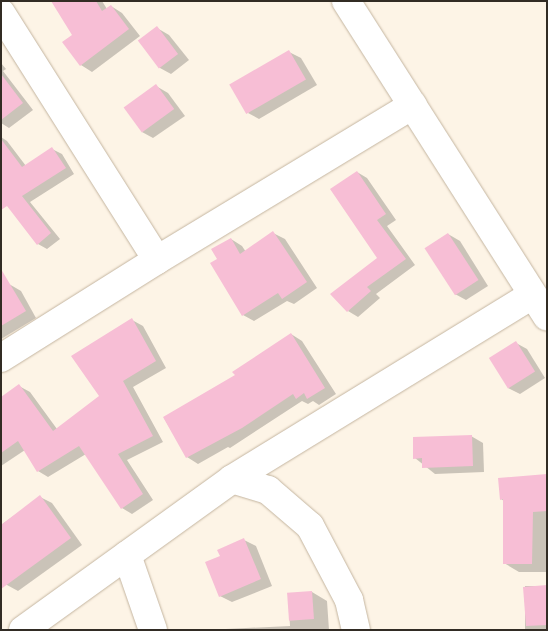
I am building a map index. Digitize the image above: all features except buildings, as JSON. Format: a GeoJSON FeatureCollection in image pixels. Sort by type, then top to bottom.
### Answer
{"type":"FeatureCollection","features":[{"type":"Feature","properties":{"kind":"street"},"geometry":{"type":"LineString","coordinates":[[23,630],[232,479],[539,306],[346,1]]}},
{"type":"Feature","properties":{"kind":"street"},"geometry":{"type":"LineString","coordinates":[[1,13],[157,260]]}},
{"type":"Feature","properties":{"kind":"street"},"geometry":{"type":"LineString","coordinates":[[1,358],[157,260],[413,106]]}},
{"type":"Feature","properties":{"kind":"street"},"geometry":{"type":"LineString","coordinates":[[232,479],[268,490],[310,526],[349,600],[356,630]]}},
{"type":"Feature","properties":{"kind":"street"},"geometry":{"type":"LineString","coordinates":[[127,555],[154,630]]}}]}
